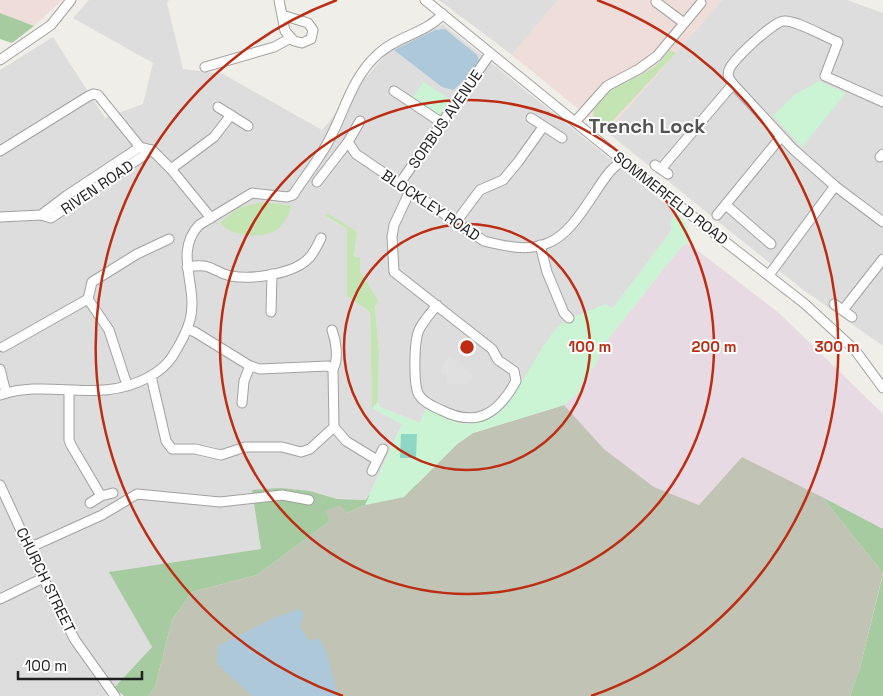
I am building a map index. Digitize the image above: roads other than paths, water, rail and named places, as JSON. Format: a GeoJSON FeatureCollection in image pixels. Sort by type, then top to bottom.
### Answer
{"type":"FeatureCollection","features":[{"type":"Feature","properties":{"kind":"street"},"geometry":{"type":"LineString","coordinates":[[0,60],[51,24],[71,0]]}},
{"type":"Feature","properties":{"kind":"street"},"geometry":{"type":"LineString","coordinates":[[279,0],[285,31],[291,38],[302,43],[311,39],[313,30],[308,23],[282,15]]}},
{"type":"Feature","properties":{"kind":"street","name":"SOMMERFELD ROAD"},"geometry":{"type":"LineString","coordinates":[[425,0],[827,324],[854,350],[883,388]]}},
{"type":"Feature","properties":{"kind":"street"},"geometry":{"type":"LineString","coordinates":[[656,2],[684,23]]}},
{"type":"Feature","properties":{"kind":"street"},"geometry":{"type":"LineString","coordinates":[[575,122],[607,86],[639,69],[657,56],[701,3]]}},
{"type":"Feature","properties":{"kind":"street"},"geometry":{"type":"LineString","coordinates":[[0,369],[3,394],[27,390],[109,391],[150,376],[169,361],[187,329],[192,304],[187,267],[187,250],[192,232],[252,193],[287,197],[292,195],[327,143],[350,92],[367,65],[390,45],[435,23],[443,14]]}},
{"type":"Feature","properties":{"kind":"street"},"geometry":{"type":"LineString","coordinates":[[883,102],[824,76],[838,42],[789,22],[778,22],[738,57],[729,69],[728,78],[781,137],[835,186],[883,222]]}},
{"type":"Feature","properties":{"kind":"street"},"geometry":{"type":"LineString","coordinates":[[205,67],[274,47],[291,38]]}},
{"type":"Feature","properties":{"kind":"street","name":"SORBUS AVENUE"},"geometry":{"type":"LineString","coordinates":[[400,183],[490,54]]}},
{"type":"Feature","properties":{"kind":"street"},"geometry":{"type":"LineString","coordinates":[[661,169],[733,84]]}},
{"type":"Feature","properties":{"kind":"street"},"geometry":{"type":"LineString","coordinates":[[394,91],[442,123]]}},
{"type":"Feature","properties":{"kind":"street"},"geometry":{"type":"LineString","coordinates":[[0,151],[93,94],[98,95],[140,147],[152,150],[171,169],[211,218]]}},
{"type":"Feature","properties":{"kind":"street"},"geometry":{"type":"LineString","coordinates":[[218,107],[248,126]]}},
{"type":"Feature","properties":{"kind":"street"},"geometry":{"type":"LineString","coordinates":[[171,169],[214,137],[231,115]]}},
{"type":"Feature","properties":{"kind":"street"},"geometry":{"type":"LineString","coordinates":[[531,118],[562,138]]}},
{"type":"Feature","properties":{"kind":"street"},"geometry":{"type":"LineString","coordinates":[[317,182],[348,142],[349,137],[360,121]]}},
{"type":"Feature","properties":{"kind":"street"},"geometry":{"type":"LineString","coordinates":[[456,222],[480,190],[503,180],[543,127]]}},
{"type":"Feature","properties":{"kind":"street"},"geometry":{"type":"LineString","coordinates":[[717,216],[781,137]]}},
{"type":"Feature","properties":{"kind":"street","name":"BLOCKLEY ROAD"},"geometry":{"type":"LineString","coordinates":[[348,142],[356,154],[400,183],[409,192],[484,241],[503,246],[530,248],[549,243],[565,231],[610,171],[622,160]]}},
{"type":"Feature","properties":{"kind":"street","name":"RIVEN ROAD"},"geometry":{"type":"LineString","coordinates":[[41,216],[66,196],[140,147]]}},
{"type":"Feature","properties":{"kind":"street","name":"RIVEN ROAD"},"geometry":{"type":"LineString","coordinates":[[0,218],[41,216],[51,218],[152,150]]}},
{"type":"Feature","properties":{"kind":"street"},"geometry":{"type":"LineString","coordinates":[[769,276],[835,186]]}},
{"type":"Feature","properties":{"kind":"street"},"geometry":{"type":"LineString","coordinates":[[409,192],[394,225],[392,237],[394,272],[413,289],[437,305],[492,350],[498,360],[514,371],[516,381],[504,401],[492,410],[476,417],[460,418],[431,406],[419,396],[416,388],[416,342],[419,330],[437,305]]}},
{"type":"Feature","properties":{"kind":"street"},"geometry":{"type":"LineString","coordinates":[[726,205],[771,244]]}},
{"type":"Feature","properties":{"kind":"street"},"geometry":{"type":"LineString","coordinates":[[187,267],[200,264],[213,267],[229,276],[256,278],[290,269],[309,259],[321,238]]}},
{"type":"Feature","properties":{"kind":"street"},"geometry":{"type":"LineString","coordinates":[[127,385],[109,330],[90,302],[92,282],[137,254],[169,240]]}},
{"type":"Feature","properties":{"kind":"street"},"geometry":{"type":"LineString","coordinates":[[540,245],[547,272],[564,313],[569,318]]}},
{"type":"Feature","properties":{"kind":"street"},"geometry":{"type":"LineString","coordinates":[[843,310],[883,259]]}},
{"type":"Feature","properties":{"kind":"street"},"geometry":{"type":"LineString","coordinates":[[271,312],[272,274]]}},
{"type":"Feature","properties":{"kind":"street"},"geometry":{"type":"LineString","coordinates":[[3,347],[90,302]]}},
{"type":"Feature","properties":{"kind":"street"},"geometry":{"type":"LineString","coordinates":[[834,304],[852,317]]}},
{"type":"Feature","properties":{"kind":"street"},"geometry":{"type":"LineString","coordinates":[[187,329],[250,366],[270,370],[328,366],[333,369]]}},
{"type":"Feature","properties":{"kind":"street"},"geometry":{"type":"LineString","coordinates":[[332,330],[335,340],[336,365],[333,369],[334,427],[346,441],[377,460]]}},
{"type":"Feature","properties":{"kind":"street"},"geometry":{"type":"LineString","coordinates":[[242,403],[244,381],[250,366]]}},
{"type":"Feature","properties":{"kind":"street"},"geometry":{"type":"LineString","coordinates":[[150,376],[166,441],[172,449],[195,449],[221,455],[245,447],[282,447],[301,452],[310,449],[334,427]]}},
{"type":"Feature","properties":{"kind":"street"},"geometry":{"type":"LineString","coordinates":[[69,391],[69,440],[101,496]]}},
{"type":"Feature","properties":{"kind":"street"},"geometry":{"type":"LineString","coordinates":[[372,471],[383,449]]}},
{"type":"Feature","properties":{"kind":"street","name":"CHURCH STREET"},"geometry":{"type":"LineString","coordinates":[[0,487],[28,548],[75,640],[115,696]]}},
{"type":"Feature","properties":{"kind":"street"},"geometry":{"type":"LineString","coordinates":[[90,503],[101,496],[112,493]]}},
{"type":"Feature","properties":{"kind":"street"},"geometry":{"type":"LineString","coordinates":[[28,548],[102,515],[137,494],[220,502],[282,495],[309,500]]}},
{"type":"Feature","properties":{"kind":"street"},"geometry":{"type":"LineString","coordinates":[[0,599],[43,578]]}},
{"type":"Feature","properties":{"kind":"water"},"geometry":{"type":"Polygon","coordinates":[[[445,29],[477,55],[479,60],[469,77],[453,90],[442,87],[394,50],[435,30],[445,29]]]}},
{"type":"Feature","properties":{"kind":"water"},"geometry":{"type":"Polygon","coordinates":[[[300,609],[304,615],[300,627],[310,641],[320,638],[339,696],[252,696],[217,664],[218,646],[276,617],[300,609]]]}},
{"type":"Feature","properties":{"kind":"district","name":"Trench Lock"},"geometry":{"type":"Point","coordinates":[647,126]}}]}
